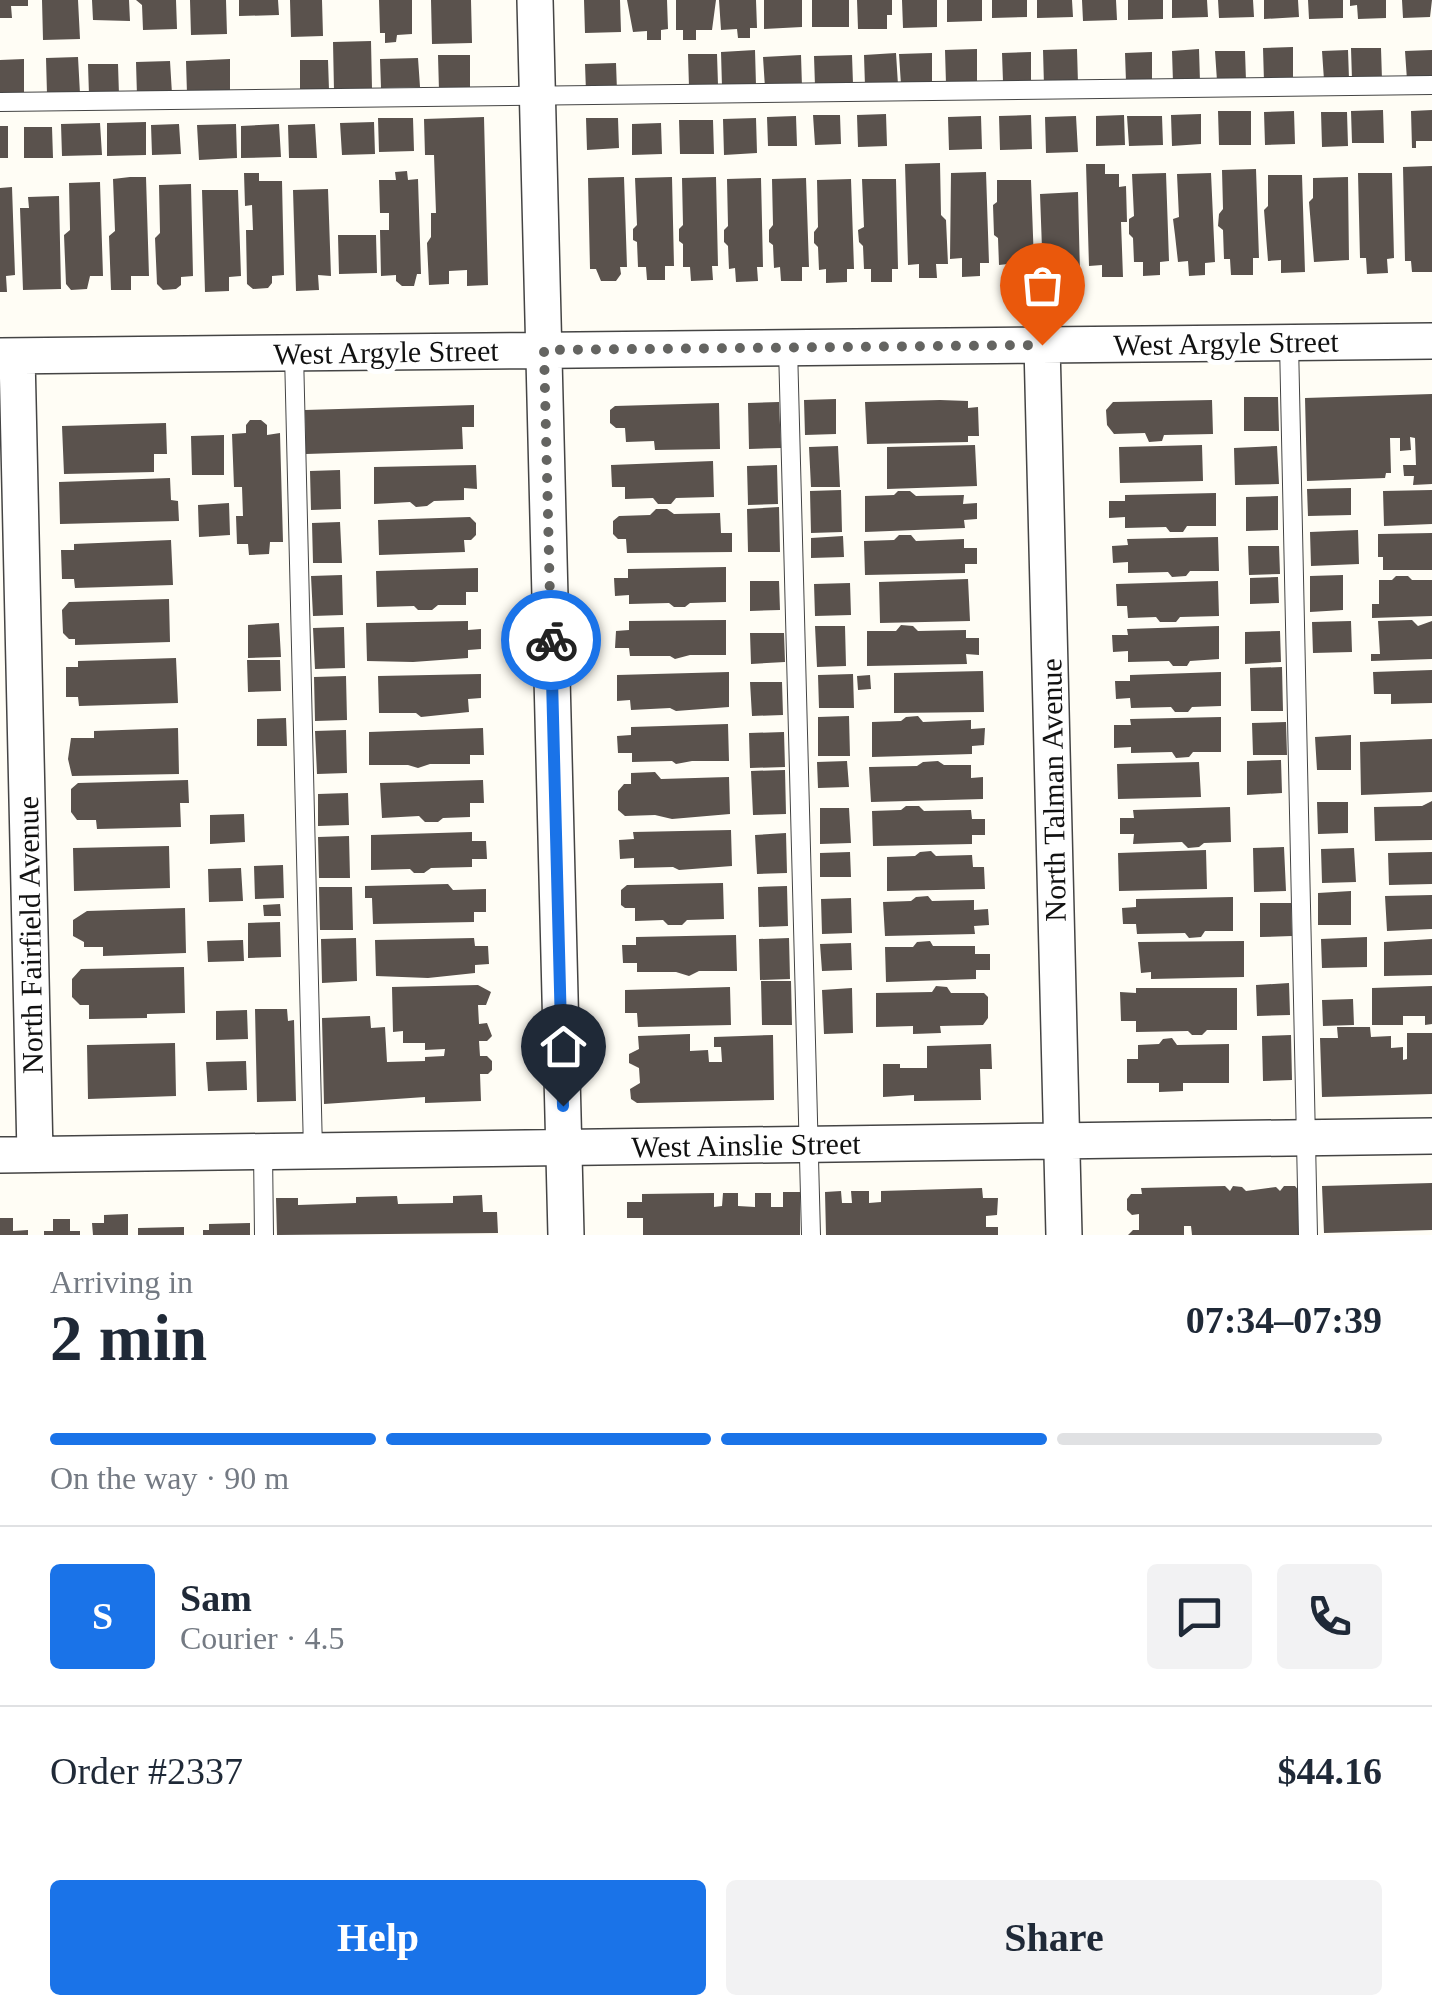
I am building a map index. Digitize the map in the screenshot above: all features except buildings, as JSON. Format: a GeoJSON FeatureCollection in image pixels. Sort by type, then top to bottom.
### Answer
{"type":"FeatureCollection","features":[{"type":"Feature","properties":{"kind":"street"},"geometry":{"type":"LineString","coordinates":[[535,0],[566,1235]]}},
{"type":"Feature","properties":{"kind":"street","name":"West Argyle Street"},"geometry":{"type":"LineString","coordinates":[[8,356],[1432,341]]}},
{"type":"Feature","properties":{"kind":"street","name":"North Talman Avenue"},"geometry":{"type":"LineString","coordinates":[[1042,345],[1064,1235]]}},
{"type":"Feature","properties":{"kind":"street","name":"North Fairfield Avenue"},"geometry":{"type":"LineString","coordinates":[[8,356],[36,1154]]}},
{"type":"Feature","properties":{"kind":"street","name":"West Ainslie Street"},"geometry":{"type":"LineString","coordinates":[[0,1155],[1432,1136]]}},
{"type":"Feature","properties":{"kind":"lane"},"geometry":{"type":"LineString","coordinates":[[0,102],[1432,85]]}},
{"type":"Feature","properties":{"kind":"lane"},"geometry":{"type":"LineString","coordinates":[[1288,342],[1308,1235]]}},
{"type":"Feature","properties":{"kind":"lane"},"geometry":{"type":"LineString","coordinates":[[788,348],[811,1235]]}},
{"type":"Feature","properties":{"kind":"lane"},"geometry":{"type":"LineString","coordinates":[[294,353],[312,1151]]}},
{"type":"Feature","properties":{"kind":"lane"},"geometry":{"type":"LineString","coordinates":[[263,1151],[264,1235]]}},
{"type":"Feature","properties":{"kind":"way so far"},"geometry":{"type":"LineString","coordinates":[[551,640],[544,350],[1042,345]]}},
{"type":"Feature","properties":{"kind":"route"},"geometry":{"type":"LineString","coordinates":[[551,640],[563,1106]]}}]}
